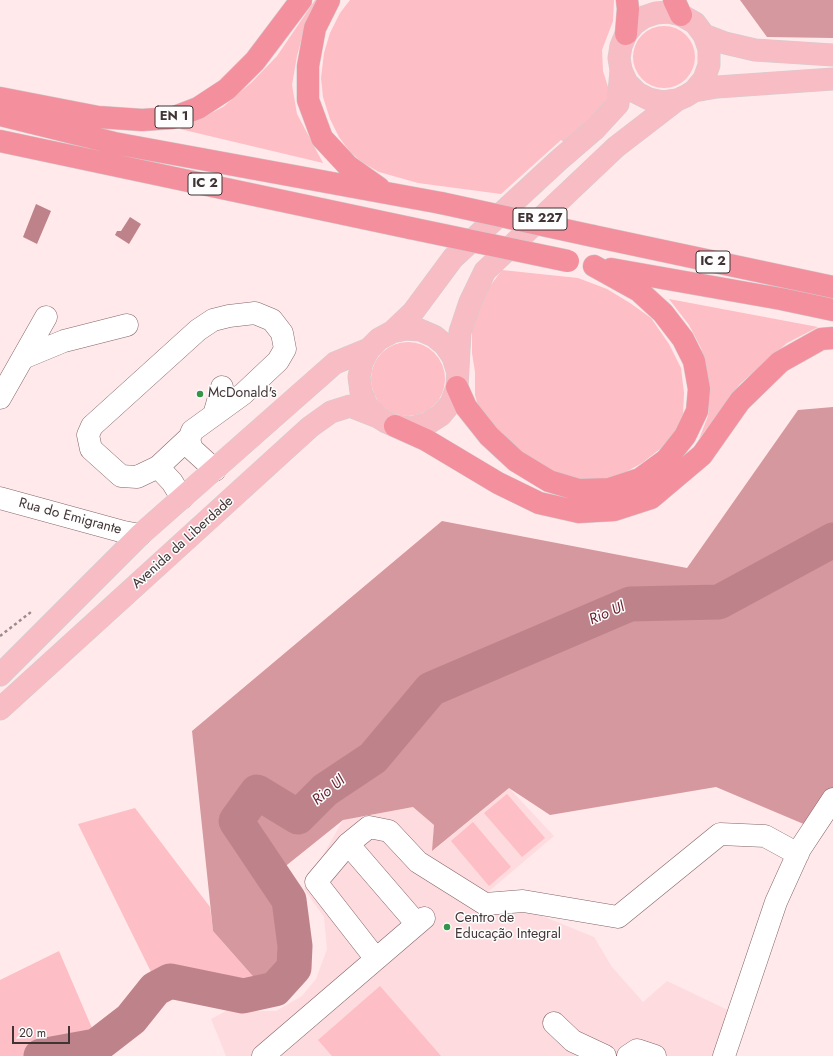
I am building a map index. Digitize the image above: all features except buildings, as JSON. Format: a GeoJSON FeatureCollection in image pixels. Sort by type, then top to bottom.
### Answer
{"type":"FeatureCollection","features":[{"type":"Feature","properties":{"kind":"highway","name":"EN 1"},"geometry":{"type":"LineString","coordinates":[[0,98],[98,117],[142,120],[172,118],[198,108],[227,89],[256,61],[301,0]]}},
{"type":"Feature","properties":{"kind":"highway"},"geometry":{"type":"LineString","coordinates":[[329,0],[315,28],[308,66],[308,100],[322,138],[348,166],[384,192]]}},
{"type":"Feature","properties":{"kind":"highway"},"geometry":{"type":"LineString","coordinates":[[626,34],[628,9],[627,0]]}},
{"type":"Feature","properties":{"kind":"highway","name":"IC 2"},"geometry":{"type":"LineString","coordinates":[[0,115],[114,143],[441,203],[833,287]]}},
{"type":"Feature","properties":{"kind":"highway","name":"IC 2"},"geometry":{"type":"LineString","coordinates":[[0,141],[568,261],[781,299],[833,310]]}},
{"type":"Feature","properties":{"kind":"highway"},"geometry":{"type":"LineString","coordinates":[[457,379],[466,407],[489,436],[516,461],[549,481],[579,490],[609,489],[640,479],[666,460],[685,436],[697,412],[699,389],[694,361],[683,338],[663,313],[639,291],[594,266]]}},
{"type":"Feature","properties":{"kind":"highway"},"geometry":{"type":"LineString","coordinates":[[386,421],[426,440],[498,483],[539,503],[579,512],[614,510],[651,498],[702,455],[740,401],[780,362],[821,340],[833,338]]}},
{"type":"Feature","properties":{"kind":"main road","name":"Avenida da Liberdade"},"geometry":{"type":"LineString","coordinates":[[0,709],[310,426],[331,412],[350,406],[386,421],[411,428],[427,424],[441,415],[451,403],[457,379],[460,332],[470,302],[485,271],[616,147],[686,95],[704,79],[709,65],[709,50],[704,35],[678,7],[669,12],[656,13],[644,17],[634,24],[626,34],[621,46],[621,70],[618,104],[595,129],[559,160],[453,258],[413,312],[392,332],[379,339],[369,349],[362,362],[359,377],[361,392],[367,406],[386,421]]}},
{"type":"Feature","properties":{"kind":"main road","name":"Avenida da Liberdade"},"geometry":{"type":"LineString","coordinates":[[704,35],[725,43],[755,50],[833,56]]}},
{"type":"Feature","properties":{"kind":"main road"},"geometry":{"type":"LineString","coordinates":[[621,70],[628,83],[637,93],[649,99],[663,102],[717,88],[833,79]]}},
{"type":"Feature","properties":{"kind":"main road","name":"Avenida da Liberdade"},"geometry":{"type":"LineString","coordinates":[[392,332],[406,329],[420,330],[434,336],[445,345],[453,357],[457,379]]}},
{"type":"Feature","properties":{"kind":"main road","name":"Avenida da Liberdade"},"geometry":{"type":"LineString","coordinates":[[0,675],[140,536],[182,498],[335,363],[369,349]]}},
{"type":"Feature","properties":{"kind":"street"},"geometry":{"type":"LineString","coordinates":[[190,437],[158,467],[137,477],[121,476],[91,449],[88,435],[92,426],[198,330],[213,320],[229,316],[255,313],[272,320],[282,333],[285,349],[278,361],[243,394],[192,431],[190,437],[189,440],[192,449],[214,470]]}},
{"type":"Feature","properties":{"kind":"street"},"geometry":{"type":"LineString","coordinates":[[0,398],[46,317]]}},
{"type":"Feature","properties":{"kind":"street"},"geometry":{"type":"LineString","coordinates":[[23,358],[64,341],[127,325]]}},
{"type":"Feature","properties":{"kind":"street"},"geometry":{"type":"LineString","coordinates":[[214,415],[222,387]]}},
{"type":"Feature","properties":{"kind":"street"},"geometry":{"type":"LineString","coordinates":[[158,467],[172,482],[182,498]]}},
{"type":"Feature","properties":{"kind":"street","name":"Rua do Emigrante"},"geometry":{"type":"LineString","coordinates":[[0,498],[140,536]]}},
{"type":"Feature","properties":{"kind":"street"},"geometry":{"type":"LineString","coordinates":[[724,1056],[776,902],[798,854],[833,799]]}},
{"type":"Feature","properties":{"kind":"street"},"geometry":{"type":"LineString","coordinates":[[376,959],[316,882],[348,844],[369,827],[389,831],[418,862],[485,904],[523,901],[618,916],[720,834],[765,836],[798,854]]}},
{"type":"Feature","properties":{"kind":"street"},"geometry":{"type":"LineString","coordinates":[[263,1056],[420,921],[348,844]]}},
{"type":"Feature","properties":{"kind":"street"},"geometry":{"type":"LineString","coordinates":[[554,1023],[573,1041],[605,1056]]}},
{"type":"Feature","properties":{"kind":"street"},"geometry":{"type":"LineString","coordinates":[[628,1056],[637,1050],[655,1056]]}},
{"type":"Feature","properties":{"kind":"path"},"geometry":{"type":"LineString","coordinates":[[0,636],[31,612]]}},
{"type":"Feature","properties":{"kind":"shaded area"},"geometry":{"type":"Polygon","coordinates":[[[315,0],[317,0],[303,34],[297,56],[292,85],[297,114],[323,163],[180,129],[223,107],[252,82],[277,56],[315,0]]]}},
{"type":"Feature","properties":{"kind":"shaded area"},"geometry":{"type":"Polygon","coordinates":[[[350,0],[614,0],[613,21],[602,50],[603,71],[609,90],[606,105],[567,145],[561,140],[501,194],[418,183],[379,172],[363,163],[350,152],[339,137],[330,119],[323,97],[321,78],[324,53],[330,33],[340,13],[350,0]]]}},
{"type":"Feature","properties":{"kind":"shaded area"},"geometry":{"type":"Polygon","coordinates":[[[740,0],[833,0],[833,38],[767,37],[740,0]]]}},
{"type":"Feature","properties":{"kind":"shaded area"},"geometry":{"type":"Polygon","coordinates":[[[664,26],[681,31],[686,35],[690,40],[695,57],[690,74],[686,79],[681,83],[664,88],[647,83],[642,79],[638,74],[633,57],[638,40],[642,35],[647,31],[664,26]]]}},
{"type":"Feature","properties":{"kind":"shaded area"},"geometry":{"type":"Polygon","coordinates":[[[36,204],[51,211],[37,244],[23,237],[36,204]]]}},
{"type":"Feature","properties":{"kind":"shaded area"},"geometry":{"type":"Polygon","coordinates":[[[130,217],[141,224],[129,244],[115,235],[117,231],[121,231],[130,217]]]}},
{"type":"Feature","properties":{"kind":"shaded area"},"geometry":{"type":"Polygon","coordinates":[[[502,270],[578,278],[607,289],[651,318],[669,344],[681,368],[684,393],[683,414],[675,432],[660,449],[642,463],[624,473],[602,479],[580,481],[553,472],[530,459],[505,440],[479,409],[475,395],[475,372],[472,353],[472,330],[484,294],[502,270]]]}},
{"type":"Feature","properties":{"kind":"shaded area"},"geometry":{"type":"Polygon","coordinates":[[[669,299],[818,327],[787,343],[740,384],[699,439],[708,416],[710,390],[706,369],[701,348],[689,325],[669,299]]]}},
{"type":"Feature","properties":{"kind":"shaded area"},"geometry":{"type":"Polygon","coordinates":[[[408,342],[422,345],[434,353],[442,365],[445,379],[442,393],[434,405],[422,413],[408,416],[394,413],[382,405],[374,393],[371,379],[374,365],[382,353],[394,345],[408,342]]]}},
{"type":"Feature","properties":{"kind":"shaded area"},"geometry":{"type":"Polygon","coordinates":[[[833,407],[833,788],[806,825],[716,787],[550,815],[509,788],[432,851],[434,825],[413,807],[343,820],[262,885],[305,938],[283,975],[258,982],[213,931],[192,731],[442,521],[687,568],[798,410],[833,407]]]}},
{"type":"Feature","properties":{"kind":"shaded area","name":"Centro de Educação Integral"},"geometry":{"type":"Polygon","coordinates":[[[509,788],[554,836],[474,904],[530,911],[594,937],[612,967],[643,1002],[667,981],[734,1013],[719,1056],[226,1056],[211,1019],[226,1011],[276,1011],[302,996],[316,979],[327,949],[324,917],[304,889],[343,820],[413,807],[434,825],[433,851],[509,788]]]}},
{"type":"Feature","properties":{"kind":"shaded area"},"geometry":{"type":"Polygon","coordinates":[[[507,794],[545,838],[522,857],[484,813],[507,794]]]}},
{"type":"Feature","properties":{"kind":"shaded area"},"geometry":{"type":"Polygon","coordinates":[[[135,808],[210,907],[213,931],[258,982],[253,990],[173,970],[153,976],[78,824],[135,808]]]}},
{"type":"Feature","properties":{"kind":"shaded area"},"geometry":{"type":"Polygon","coordinates":[[[473,822],[511,867],[489,886],[451,841],[473,822]]]}},
{"type":"Feature","properties":{"kind":"shaded area"},"geometry":{"type":"Polygon","coordinates":[[[59,951],[104,1056],[0,1056],[0,980],[59,951]]]}},
{"type":"Feature","properties":{"kind":"shaded area"},"geometry":{"type":"Polygon","coordinates":[[[380,986],[441,1056],[332,1056],[318,1040],[380,986]]]}},
{"type":"Feature","properties":{"kind":"waterway","name":"Rio Ul"},"geometry":{"type":"LineString","coordinates":[[41,1056],[96,1046],[131,1019],[155,989],[170,981],[243,996],[275,989],[294,968],[295,946],[289,900],[236,821],[257,792],[298,817],[325,790],[373,758],[431,689],[630,604],[719,602],[833,540]]}},
{"type":"Feature","properties":{"kind":"place","name":"McDonald's"},"geometry":{"type":"Point","coordinates":[200,394]}},
{"type":"Feature","properties":{"kind":"place","name":"Centro de Educação Integral"},"geometry":{"type":"Point","coordinates":[447,927]}}]}
